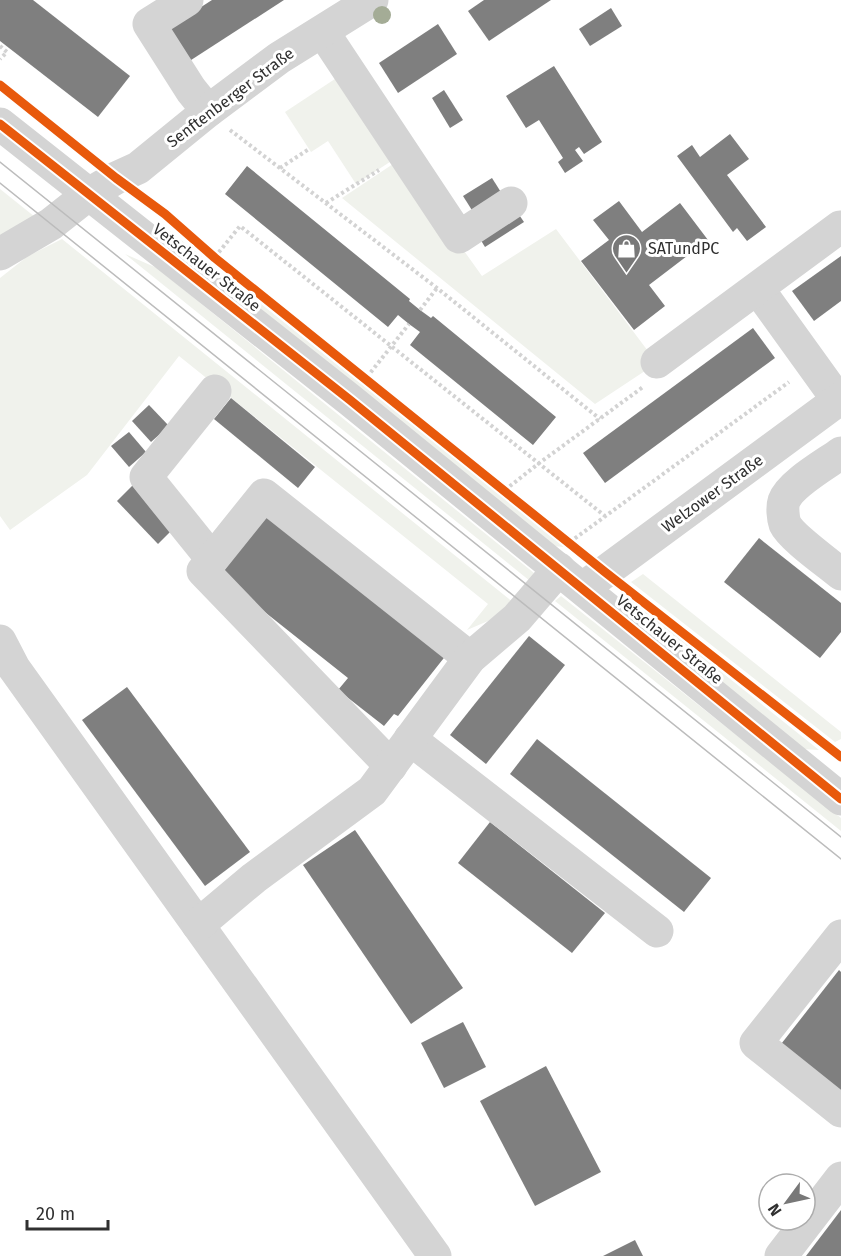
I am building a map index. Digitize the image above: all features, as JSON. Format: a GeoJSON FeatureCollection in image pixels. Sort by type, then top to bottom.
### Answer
{"type":"FeatureCollection","features":[{"type":"Feature","properties":{"kind":"street"},"geometry":{"type":"LineString","coordinates":[[187,0],[149,24],[191,90],[219,120]]}},
{"type":"Feature","properties":{"kind":"street","name":"Senftenberger Straße"},"geometry":{"type":"LineString","coordinates":[[0,254],[51,224],[88,194],[138,168],[219,120],[279,58],[372,0]]}},
{"type":"Feature","properties":{"kind":"street"},"geometry":{"type":"LineString","coordinates":[[323,32],[459,237],[511,202]]}},
{"type":"Feature","properties":{"kind":"street","name":"Vetschauer Straße"},"geometry":{"type":"LineString","coordinates":[[0,124],[350,400],[579,568],[835,781]]}},
{"type":"Feature","properties":{"kind":"street"},"geometry":{"type":"LineString","coordinates":[[657,362],[840,227]]}},
{"type":"Feature","properties":{"kind":"street"},"geometry":{"type":"LineString","coordinates":[[758,289],[839,399]]}},
{"type":"Feature","properties":{"kind":"street"},"geometry":{"type":"LineString","coordinates":[[212,559],[146,477],[214,391]]}},
{"type":"Feature","properties":{"kind":"street","name":"Welzower Straße"},"geometry":{"type":"LineString","coordinates":[[198,925],[255,878],[372,791],[470,658],[518,618],[579,568],[839,399]]}},
{"type":"Feature","properties":{"kind":"street"},"geometry":{"type":"LineString","coordinates":[[841,453],[792,491],[784,500],[783,511],[785,525],[796,537],[841,574]]}},
{"type":"Feature","properties":{"kind":"street"},"geometry":{"type":"LineString","coordinates":[[391,766],[203,571],[264,495],[470,658]]}},
{"type":"Feature","properties":{"kind":"street"},"geometry":{"type":"LineString","coordinates":[[0,641],[14,668],[435,1256]]}},
{"type":"Feature","properties":{"kind":"street"},"geometry":{"type":"LineString","coordinates":[[410,739],[657,931]]}},
{"type":"Feature","properties":{"kind":"street"},"geometry":{"type":"LineString","coordinates":[[841,936],[756,1042],[841,1111]]}},
{"type":"Feature","properties":{"kind":"street"},"geometry":{"type":"LineString","coordinates":[[781,1256],[841,1178]]}},
{"type":"Feature","properties":{"kind":"path"},"geometry":{"type":"LineString","coordinates":[[0,46],[7,52],[0,59]]}},
{"type":"Feature","properties":{"kind":"path"},"geometry":{"type":"LineString","coordinates":[[219,120],[437,288],[600,419]]}},
{"type":"Feature","properties":{"kind":"path"},"geometry":{"type":"LineString","coordinates":[[280,168],[309,149]]}},
{"type":"Feature","properties":{"kind":"path"},"geometry":{"type":"LineString","coordinates":[[326,203],[405,153]]}},
{"type":"Feature","properties":{"kind":"path"},"geometry":{"type":"LineString","coordinates":[[215,258],[240,226],[605,516]]}},
{"type":"Feature","properties":{"kind":"path"},"geometry":{"type":"LineString","coordinates":[[420,310],[437,288]]}},
{"type":"Feature","properties":{"kind":"path"},"geometry":{"type":"LineString","coordinates":[[350,400],[410,324]]}},
{"type":"Feature","properties":{"kind":"path"},"geometry":{"type":"LineString","coordinates":[[579,568],[605,516],[813,365]]}},
{"type":"Feature","properties":{"kind":"shaded area"},"geometry":{"type":"Polygon","coordinates":[[[341,75],[396,158],[356,184],[328,141],[311,152],[285,112],[341,75]]]}},
{"type":"Feature","properties":{"kind":"shaded area"},"geometry":{"type":"Polygon","coordinates":[[[399,160],[482,276],[556,229],[657,363],[595,404],[342,198],[399,160]]]}},
{"type":"Feature","properties":{"kind":"shaded area"},"geometry":{"type":"Polygon","coordinates":[[[0,189],[35,217],[8,233],[0,235],[0,189]]]}},
{"type":"Feature","properties":{"kind":"shaded area"},"geometry":{"type":"Polygon","coordinates":[[[156,220],[565,547],[551,546],[161,230],[156,220]]]}},
{"type":"Feature","properties":{"kind":"shaded area"},"geometry":{"type":"Polygon","coordinates":[[[62,239],[514,603],[488,621],[467,630],[488,604],[179,356],[87,475],[10,530],[0,516],[0,278],[28,256],[62,239]]]}},
{"type":"Feature","properties":{"kind":"shaded area"},"geometry":{"type":"Polygon","coordinates":[[[125,254],[157,268],[534,573],[530,581],[125,254]]]}},
{"type":"Feature","properties":{"kind":"shaded area"},"geometry":{"type":"Polygon","coordinates":[[[643,574],[841,732],[841,739],[835,742],[631,582],[643,574]]]}},
{"type":"Feature","properties":{"kind":"shaded area"},"geometry":{"type":"Polygon","coordinates":[[[620,591],[819,750],[801,749],[629,609],[620,591]]]}},
{"type":"Feature","properties":{"kind":"shaded area"},"geometry":{"type":"Polygon","coordinates":[[[561,596],[841,818],[841,831],[555,601],[561,596]]]}},
{"type":"Feature","properties":{"kind":"building"},"geometry":{"type":"Polygon","coordinates":[[[0,0],[33,0],[130,76],[98,117],[0,41],[0,0]]]}},
{"type":"Feature","properties":{"kind":"building"},"geometry":{"type":"Polygon","coordinates":[[[212,0],[284,0],[188,62],[167,29],[212,0]]]}},
{"type":"Feature","properties":{"kind":"building"},"geometry":{"type":"Polygon","coordinates":[[[484,0],[551,0],[489,41],[468,11],[484,0]]]}},
{"type":"Feature","properties":{"kind":"building"},"geometry":{"type":"Polygon","coordinates":[[[611,8],[622,26],[590,46],[579,29],[611,8]]]}},
{"type":"Feature","properties":{"kind":"building"},"geometry":{"type":"Polygon","coordinates":[[[438,24],[457,54],[398,93],[379,63],[438,24]]]}},
{"type":"Feature","properties":{"kind":"building"},"geometry":{"type":"Polygon","coordinates":[[[554,66],[602,142],[584,154],[579,147],[575,150],[583,161],[565,173],[558,162],[563,158],[539,120],[526,128],[506,96],[554,66]]]}},
{"type":"Feature","properties":{"kind":"building"},"geometry":{"type":"Polygon","coordinates":[[[444,90],[463,120],[450,128],[432,98],[444,90]]]}},
{"type":"Feature","properties":{"kind":"building"},"geometry":{"type":"Polygon","coordinates":[[[730,134],[749,159],[727,175],[766,227],[747,241],[737,228],[733,232],[677,156],[692,145],[700,157],[730,134]]]}},
{"type":"Feature","properties":{"kind":"building"},"geometry":{"type":"Polygon","coordinates":[[[247,166],[410,299],[409,301],[420,310],[431,318],[433,316],[556,417],[533,445],[410,345],[420,332],[398,315],[388,327],[225,194],[247,166]]]}},
{"type":"Feature","properties":{"kind":"building"},"geometry":{"type":"Polygon","coordinates":[[[492,178],[504,197],[475,215],[463,196],[492,178]]]}},
{"type":"Feature","properties":{"kind":"building","name":"SATundPC"},"geometry":{"type":"Polygon","coordinates":[[[619,201],[642,232],[680,203],[708,240],[649,285],[665,306],[634,330],[581,261],[609,240],[593,220],[619,201]]]}},
{"type":"Feature","properties":{"kind":"building"},"geometry":{"type":"Polygon","coordinates":[[[515,209],[524,222],[485,247],[477,234],[515,209]]]}},
{"type":"Feature","properties":{"kind":"building"},"geometry":{"type":"Polygon","coordinates":[[[841,256],[841,301],[814,321],[792,291],[841,256]]]}},
{"type":"Feature","properties":{"kind":"building"},"geometry":{"type":"Polygon","coordinates":[[[753,328],[775,358],[605,483],[583,453],[753,328]]]}},
{"type":"Feature","properties":{"kind":"building"},"geometry":{"type":"Polygon","coordinates":[[[231,398],[315,467],[298,488],[214,419],[231,398]]]}},
{"type":"Feature","properties":{"kind":"building"},"geometry":{"type":"Polygon","coordinates":[[[149,405],[169,426],[151,442],[132,421],[149,405]]]}},
{"type":"Feature","properties":{"kind":"building"},"geometry":{"type":"Polygon","coordinates":[[[129,432],[146,452],[129,467],[111,446],[129,432]]]}},
{"type":"Feature","properties":{"kind":"building"},"geometry":{"type":"Polygon","coordinates":[[[134,484],[175,527],[158,544],[117,501],[134,484]]]}},
{"type":"Feature","properties":{"kind":"building"},"geometry":{"type":"Polygon","coordinates":[[[267,513],[447,654],[398,716],[394,714],[384,726],[338,690],[348,678],[218,575],[267,513]]]}},
{"type":"Feature","properties":{"kind":"building"},"geometry":{"type":"Polygon","coordinates":[[[759,538],[841,603],[841,632],[820,658],[724,582],[759,538]]]}},
{"type":"Feature","properties":{"kind":"building"},"geometry":{"type":"Polygon","coordinates":[[[529,636],[565,665],[486,764],[450,735],[529,636]]]}},
{"type":"Feature","properties":{"kind":"building"},"geometry":{"type":"Polygon","coordinates":[[[127,687],[250,852],[205,886],[82,720],[127,687]]]}},
{"type":"Feature","properties":{"kind":"building"},"geometry":{"type":"Polygon","coordinates":[[[537,739],[711,878],[684,912],[510,774],[537,739]]]}},
{"type":"Feature","properties":{"kind":"building"},"geometry":{"type":"Polygon","coordinates":[[[490,822],[605,913],[572,953],[458,863],[490,822]]]}},
{"type":"Feature","properties":{"kind":"building"},"geometry":{"type":"Polygon","coordinates":[[[355,830],[463,988],[411,1024],[303,865],[355,830]]]}},
{"type":"Feature","properties":{"kind":"building"},"geometry":{"type":"Polygon","coordinates":[[[839,970],[841,972],[841,1097],[778,1048],[839,970]]]}},
{"type":"Feature","properties":{"kind":"building"},"geometry":{"type":"Polygon","coordinates":[[[463,1022],[486,1067],[444,1088],[421,1043],[463,1022]]]}},
{"type":"Feature","properties":{"kind":"building"},"geometry":{"type":"Polygon","coordinates":[[[546,1066],[601,1172],[535,1206],[480,1101],[546,1066]]]}},
{"type":"Feature","properties":{"kind":"building"},"geometry":{"type":"Polygon","coordinates":[[[841,1210],[841,1256],[806,1256],[841,1210]]]}},
{"type":"Feature","properties":{"kind":"building"},"geometry":{"type":"Polygon","coordinates":[[[635,1240],[643,1256],[603,1256],[635,1240]]]}},
{"type":"Feature","properties":{"kind":"tram line"},"geometry":{"type":"LineString","coordinates":[[0,162],[841,837]]}},
{"type":"Feature","properties":{"kind":"tram line"},"geometry":{"type":"LineString","coordinates":[[0,183],[841,859]]}},
{"type":"Feature","properties":{"kind":"cycle path"},"geometry":{"type":"LineString","coordinates":[[0,85],[116,178],[165,214],[215,258],[605,572],[841,757]]}},
{"type":"Feature","properties":{"kind":"cycle path"},"geometry":{"type":"LineString","coordinates":[[0,124],[350,400],[841,799]]}},
{"type":"Feature","properties":{"kind":"place","name":"SATundPC"},"geometry":{"type":"Point","coordinates":[627,274]}}]}
